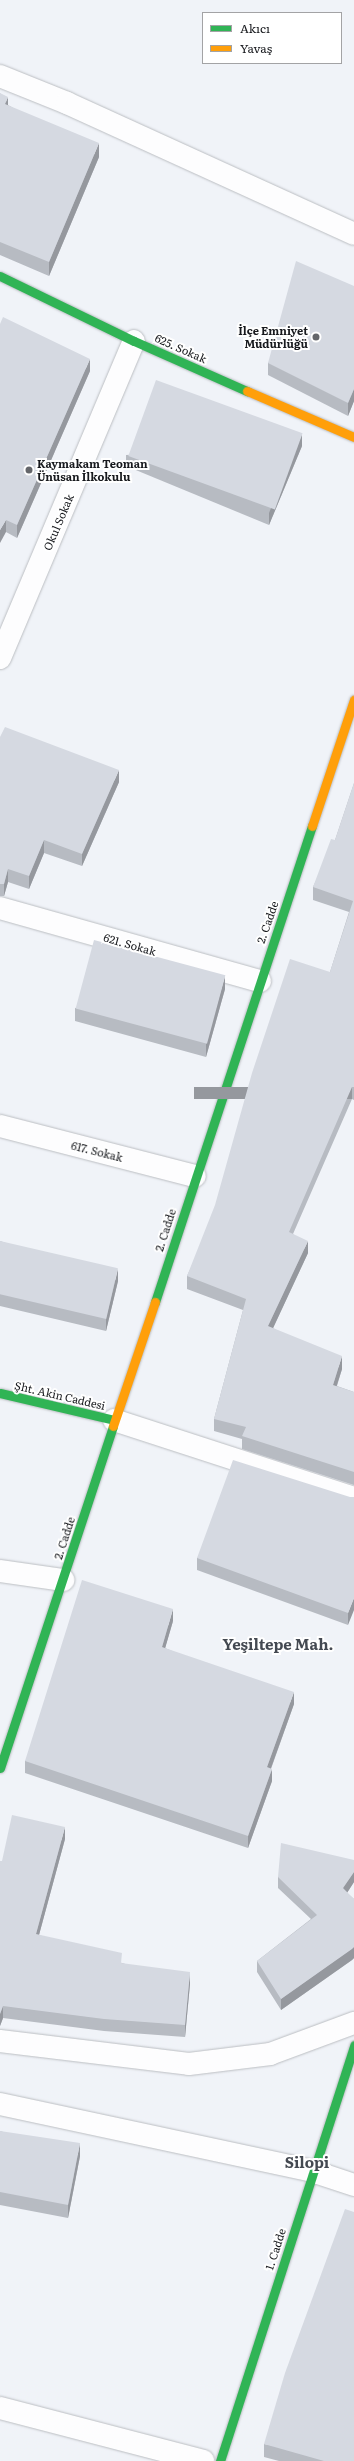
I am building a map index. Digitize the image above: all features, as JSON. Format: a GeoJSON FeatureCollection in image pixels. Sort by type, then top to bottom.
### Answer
{"type":"FeatureCollection","features":[{"type":"Feature","properties":{"kind":"street"},"geometry":{"type":"LineString","coordinates":[[0,76],[67,103],[354,234]]}},
{"type":"Feature","properties":{"kind":"street","name":"625. Sokak"},"geometry":{"type":"LineString","coordinates":[[0,276],[134,341],[354,437]]}},
{"type":"Feature","properties":{"kind":"street","name":"Okul Sokak"},"geometry":{"type":"LineString","coordinates":[[0,658],[134,341]]}},
{"type":"Feature","properties":{"kind":"street","name":"2. Cadde"},"geometry":{"type":"LineString","coordinates":[[0,1768],[63,1580],[114,1420],[354,700]]}},
{"type":"Feature","properties":{"kind":"street","name":"621. Sokak"},"geometry":{"type":"LineString","coordinates":[[0,908],[260,981]]}},
{"type":"Feature","properties":{"kind":"street","name":"617. Sokak"},"geometry":{"type":"LineString","coordinates":[[0,1126],[195,1176]]}},
{"type":"Feature","properties":{"kind":"street","name":"Şht. Akin Caddesi"},"geometry":{"type":"LineString","coordinates":[[0,1394],[114,1420]]}},
{"type":"Feature","properties":{"kind":"street"},"geometry":{"type":"LineString","coordinates":[[114,1420],[354,1498]]}},
{"type":"Feature","properties":{"kind":"street"},"geometry":{"type":"LineString","coordinates":[[0,1571],[63,1580]]}},
{"type":"Feature","properties":{"kind":"street"},"geometry":{"type":"LineString","coordinates":[[0,2041],[189,2064],[270,2054],[354,2023]]}},
{"type":"Feature","properties":{"kind":"street","name":"1. Cadde"},"geometry":{"type":"LineString","coordinates":[[220,2461],[312,2171],[354,2045]]}},
{"type":"Feature","properties":{"kind":"street"},"geometry":{"type":"LineString","coordinates":[[0,2104],[312,2171],[354,2185]]}},
{"type":"Feature","properties":{"kind":"street"},"geometry":{"type":"LineString","coordinates":[[0,2408],[203,2461]]}},
{"type":"Feature","properties":{"kind":"building"},"geometry":{"type":"Polygon","coordinates":[[[0,93],[8,97],[5,104],[99,143],[49,262],[0,242],[0,93]]]}},
{"type":"Feature","properties":{"kind":"building","name":"İlçe Emniyet Müdürlüğü"},"geometry":{"type":"Polygon","coordinates":[[[296,261],[354,286],[354,389],[348,403],[268,363],[296,261]]]}},
{"type":"Feature","properties":{"kind":"building","name":"Kaymakam Teoman Ünüsan İlkokulu"},"geometry":{"type":"Polygon","coordinates":[[[3,317],[90,359],[17,525],[6,520],[0,530],[0,324],[3,317]]]}},
{"type":"Feature","properties":{"kind":"building"},"geometry":{"type":"Polygon","coordinates":[[[156,380],[303,433],[275,509],[128,456],[156,380]]]}},
{"type":"Feature","properties":{"kind":"building"},"geometry":{"type":"Polygon","coordinates":[[[5,727],[119,770],[82,854],[44,840],[29,876],[8,869],[4,884],[0,884],[0,737],[5,727]]]}},
{"type":"Feature","properties":{"kind":"building"},"geometry":{"type":"Polygon","coordinates":[[[354,783],[354,1087],[352,1087],[289,1232],[308,1241],[268,1326],[342,1356],[333,1385],[354,1392],[354,1472],[242,1436],[246,1427],[214,1419],[246,1299],[187,1276],[215,1205],[252,1073],[290,959],[330,972],[353,901],[313,887],[331,839],[335,840],[354,783]]]}},
{"type":"Feature","properties":{"kind":"building"},"geometry":{"type":"Polygon","coordinates":[[[94,940],[225,975],[207,1044],[76,1009],[94,940]]]}},
{"type":"Feature","properties":{"kind":"building"},"geometry":{"type":"Polygon","coordinates":[[[0,1241],[118,1268],[106,1319],[0,1294],[0,1241]]]}},
{"type":"Feature","properties":{"kind":"building"},"geometry":{"type":"Polygon","coordinates":[[[233,1460],[354,1497],[354,1598],[348,1613],[197,1558],[233,1460]]]}},
{"type":"Feature","properties":{"kind":"building"},"geometry":{"type":"Polygon","coordinates":[[[82,1580],[173,1609],[162,1647],[294,1692],[267,1767],[272,1769],[248,1836],[25,1761],[82,1580]]]}},
{"type":"Feature","properties":{"kind":"building"},"geometry":{"type":"Polygon","coordinates":[[[12,1815],[65,1827],[36,1934],[122,1953],[121,1963],[190,1972],[185,2025],[104,2019],[3,2006],[0,2014],[0,1861],[2,1861],[12,1815]]]}},
{"type":"Feature","properties":{"kind":"building"},"geometry":{"type":"Polygon","coordinates":[[[281,1843],[354,1860],[354,1872],[343,1888],[354,1899],[354,1947],[281,1999],[257,1961],[317,1915],[278,1877],[281,1843]]]}},
{"type":"Feature","properties":{"kind":"building"},"geometry":{"type":"Polygon","coordinates":[[[0,2131],[80,2143],[68,2205],[0,2192],[0,2131]]]}},
{"type":"Feature","properties":{"kind":"building"},"geometry":{"type":"Polygon","coordinates":[[[345,2209],[354,2212],[354,2461],[324,2461],[264,2444],[285,2373],[345,2209]]]}},
{"type":"Feature","properties":{"kind":"traffic: fast"},"geometry":{"type":"LineString","coordinates":[[0,276],[134,341],[247,391]]}},
{"type":"Feature","properties":{"kind":"traffic: fast"},"geometry":{"type":"LineString","coordinates":[[155,1302],[312,826]]}},
{"type":"Feature","properties":{"kind":"traffic: fast"},"geometry":{"type":"LineString","coordinates":[[0,1393],[114,1420]]}},
{"type":"Feature","properties":{"kind":"traffic: fast"},"geometry":{"type":"LineString","coordinates":[[0,1768],[113,1426]]}},
{"type":"Feature","properties":{"kind":"traffic: fast"},"geometry":{"type":"LineString","coordinates":[[220,2461],[354,2045]]}},
{"type":"Feature","properties":{"kind":"traffic: slow"},"geometry":{"type":"LineString","coordinates":[[247,391],[354,437]]}},
{"type":"Feature","properties":{"kind":"traffic: slow"},"geometry":{"type":"LineString","coordinates":[[312,826],[354,700]]}},
{"type":"Feature","properties":{"kind":"traffic: slow"},"geometry":{"type":"LineString","coordinates":[[113,1426],[155,1302]]}},
{"type":"Feature","properties":{"kind":"place","name":"İlçe Emniyet Müdürlüğü"},"geometry":{"type":"Point","coordinates":[316,337]}},
{"type":"Feature","properties":{"kind":"place","name":"Kaymakam Teoman Ünüsan İlkokulu"},"geometry":{"type":"Point","coordinates":[29,470]}},
{"type":"Feature","properties":{"kind":"district","name":"Yeşiltepe Mah."},"geometry":{"type":"Point","coordinates":[278,1644]}},
{"type":"Feature","properties":{"kind":"district","name":"Silopi"},"geometry":{"type":"Point","coordinates":[307,2162]}}]}
